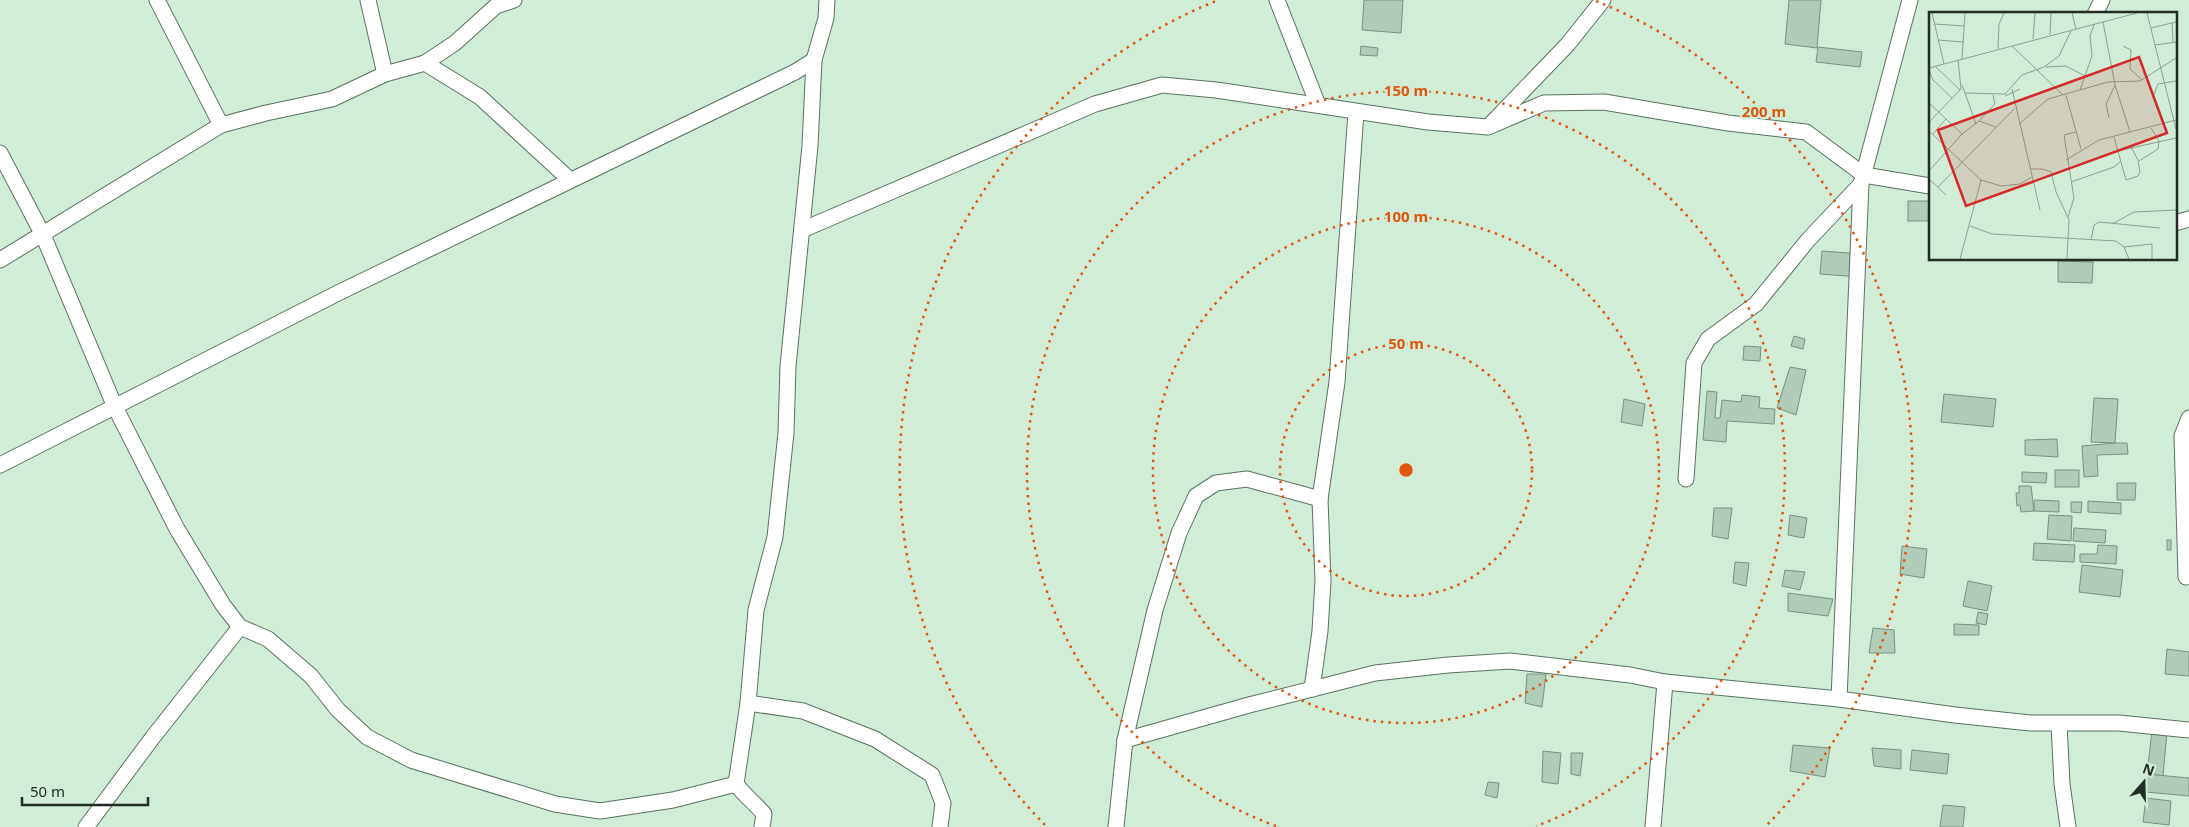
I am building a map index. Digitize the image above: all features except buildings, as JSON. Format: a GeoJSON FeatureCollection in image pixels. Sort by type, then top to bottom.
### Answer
{"type":"FeatureCollection","features":[{"type":"Feature","properties":{"kind":"street"},"geometry":{"type":"LineString","coordinates":[[157,0],[221,125]]}},
{"type":"Feature","properties":{"kind":"street"},"geometry":{"type":"LineString","coordinates":[[368,0],[385,74]]}},
{"type":"Feature","properties":{"kind":"street"},"geometry":{"type":"LineString","coordinates":[[0,260],[221,125],[332,99],[385,74],[425,63],[455,43],[496,6],[514,0]]}},
{"type":"Feature","properties":{"kind":"street"},"geometry":{"type":"LineString","coordinates":[[762,827],[764,814],[757,805],[743,794],[736,784],[748,703],[756,610],[776,537],[786,433],[788,366],[810,146],[814,60],[826,18],[827,0]]}},
{"type":"Feature","properties":{"kind":"street"},"geometry":{"type":"LineString","coordinates":[[1277,0],[1318,105]]}},
{"type":"Feature","properties":{"kind":"street"},"geometry":{"type":"LineString","coordinates":[[1488,127],[1568,44],[1603,0]]}},
{"type":"Feature","properties":{"kind":"street"},"geometry":{"type":"LineString","coordinates":[[1839,699],[1862,180],[1910,0]]}},
{"type":"Feature","properties":{"kind":"street"},"geometry":{"type":"LineString","coordinates":[[2096,12],[2102,0]]}},
{"type":"Feature","properties":{"kind":"street"},"geometry":{"type":"LineString","coordinates":[[0,465],[340,292],[795,72],[814,60]]}},
{"type":"Feature","properties":{"kind":"street"},"geometry":{"type":"LineString","coordinates":[[425,63],[480,97],[570,180]]}},
{"type":"Feature","properties":{"kind":"street"},"geometry":{"type":"LineString","coordinates":[[802,230],[1094,104],[1162,85],[1216,90],[1428,122],[1488,127],[1544,103],[1604,102],[1728,123],[1806,132],[1862,180],[1929,186]]}},
{"type":"Feature","properties":{"kind":"street"},"geometry":{"type":"LineString","coordinates":[[1312,689],[1320,631],[1322,581],[1320,499],[1337,382],[1356,112]]}},
{"type":"Feature","properties":{"kind":"street"},"geometry":{"type":"LineString","coordinates":[[0,153],[42,235],[115,406],[177,529],[223,605],[240,627],[268,639],[311,676],[338,710],[367,737],[411,760],[555,804],[600,811],[673,800],[736,784]]}},
{"type":"Feature","properties":{"kind":"street"},"geometry":{"type":"LineString","coordinates":[[1686,479],[1694,363],[1708,339],[1756,304],[1808,240],[1862,180]]}},
{"type":"Feature","properties":{"kind":"street"},"geometry":{"type":"LineString","coordinates":[[2176,223],[2189,219]]}},
{"type":"Feature","properties":{"kind":"street"},"geometry":{"type":"LineString","coordinates":[[2186,577],[2182,436],[2189,418]]}},
{"type":"Feature","properties":{"kind":"street"},"geometry":{"type":"LineString","coordinates":[[1116,827],[1124,740],[1155,610],[1179,533],[1196,496],[1216,482],[1247,478],[1320,499]]}},
{"type":"Feature","properties":{"kind":"street"},"geometry":{"type":"LineString","coordinates":[[86,827],[159,729],[240,627]]}},
{"type":"Feature","properties":{"kind":"street"},"geometry":{"type":"LineString","coordinates":[[1124,740],[1375,673],[1448,665],[1510,661],[1630,675],[1666,682],[1839,699],[1955,715],[2059,724],[2120,723],[2189,730]]}},
{"type":"Feature","properties":{"kind":"street"},"geometry":{"type":"LineString","coordinates":[[1653,827],[1666,682]]}},
{"type":"Feature","properties":{"kind":"street"},"geometry":{"type":"LineString","coordinates":[[748,703],[803,711],[875,739],[932,775],[943,803],[940,827]]}},
{"type":"Feature","properties":{"kind":"street"},"geometry":{"type":"LineString","coordinates":[[2059,724],[2062,784],[2068,827]]}}]}
